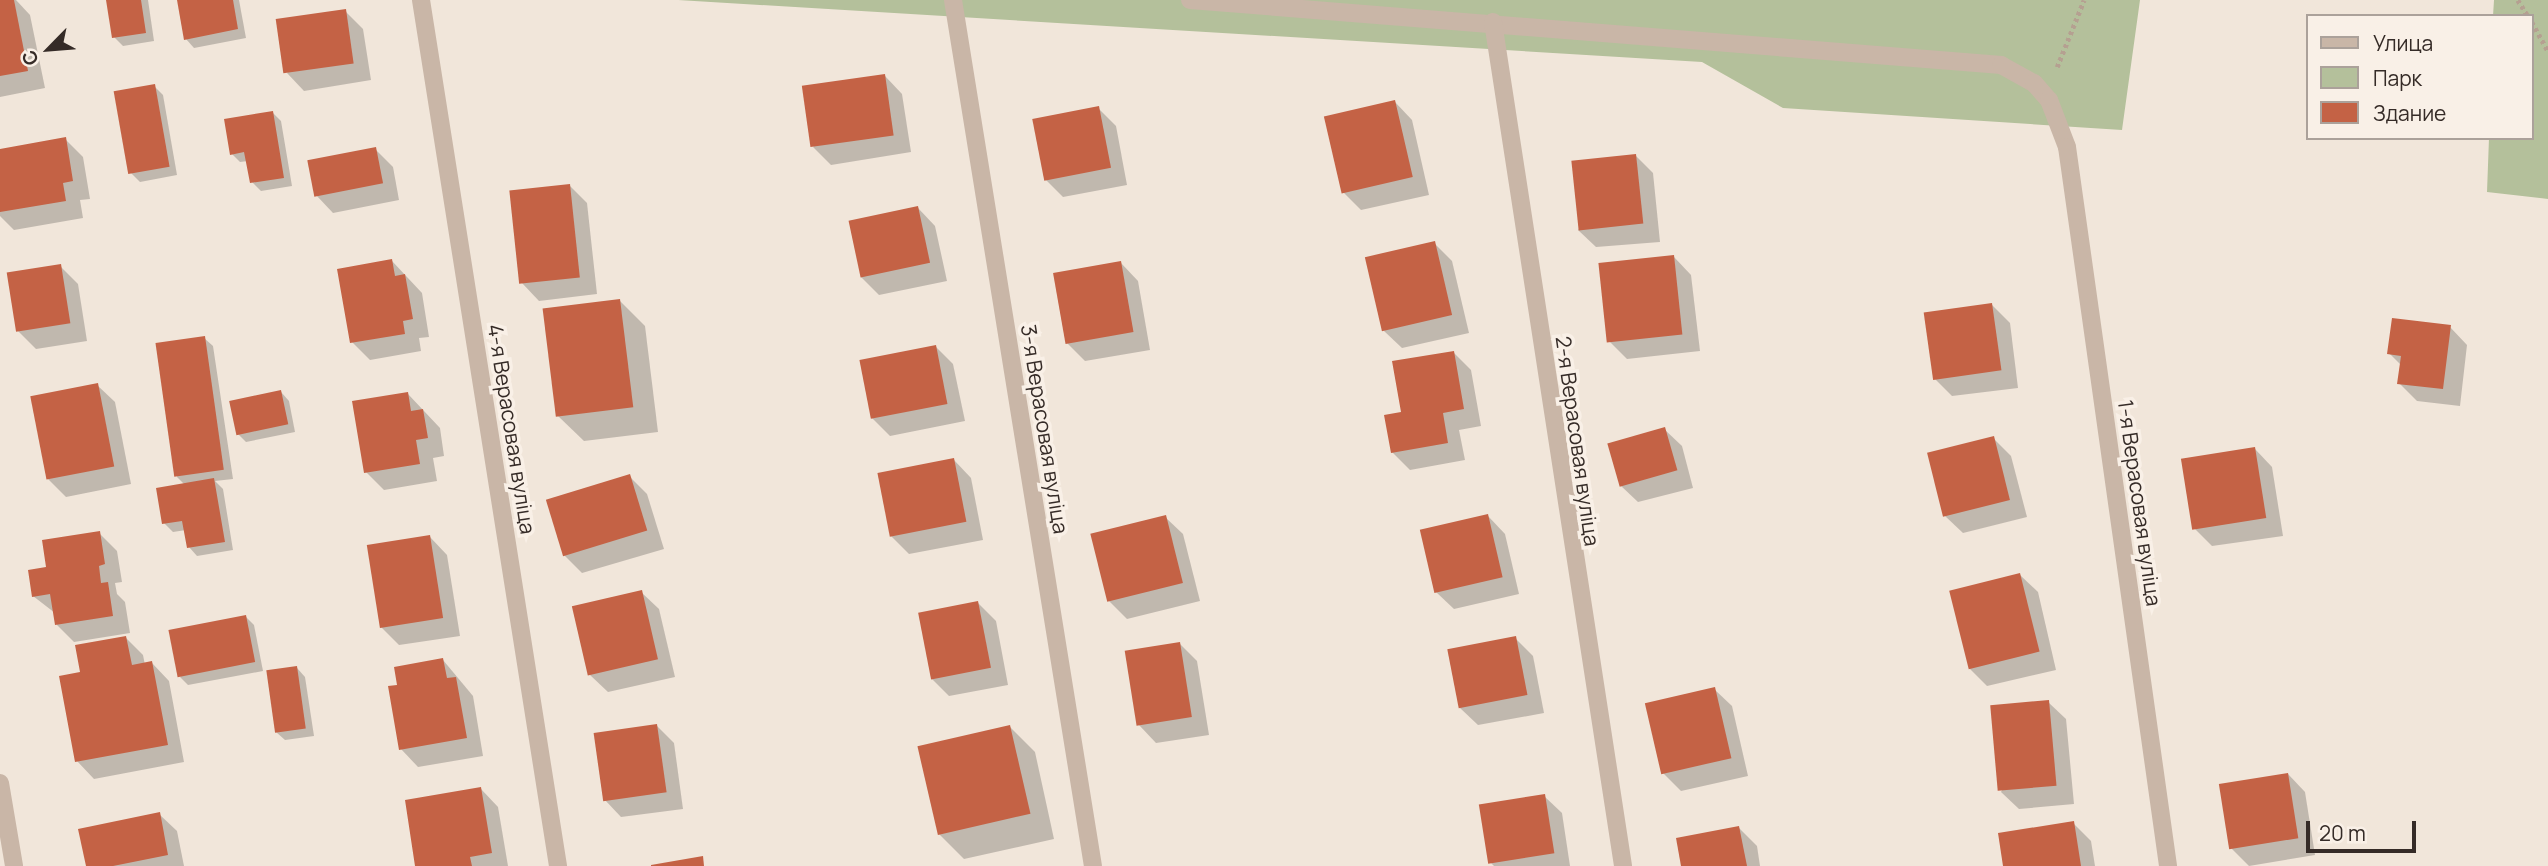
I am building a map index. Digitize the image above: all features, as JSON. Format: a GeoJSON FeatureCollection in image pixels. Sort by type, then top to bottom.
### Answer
{"type":"FeatureCollection","features":[{"type":"Feature","properties":{"kind":"street","name":"4-я Верасовая вуліца"},"geometry":{"type":"LineString","coordinates":[[421,0],[558,866]]}},
{"type":"Feature","properties":{"kind":"street","name":"3-я Верасовая вуліца"},"geometry":{"type":"LineString","coordinates":[[953,0],[1093,866]]}},
{"type":"Feature","properties":{"kind":"street"},"geometry":{"type":"LineString","coordinates":[[1190,0],[1493,22],[2001,65],[2042,91]]}},
{"type":"Feature","properties":{"kind":"street","name":"2-я Верасовая вуліца"},"geometry":{"type":"LineString","coordinates":[[1493,22],[1623,866]]}},
{"type":"Feature","properties":{"kind":"street","name":"1-я Верасовая вуліца"},"geometry":{"type":"LineString","coordinates":[[2042,91],[2061,122],[2067,147],[2168,866]]}},
{"type":"Feature","properties":{"kind":"street"},"geometry":{"type":"LineString","coordinates":[[0,783],[14,866]]}},
{"type":"Feature","properties":{"kind":"path"},"geometry":{"type":"LineString","coordinates":[[2042,91],[2062,58],[2084,0]]}},
{"type":"Feature","properties":{"kind":"path"},"geometry":{"type":"LineString","coordinates":[[2534,26],[2548,51]]}},
{"type":"Feature","properties":{"kind":"green space"},"geometry":{"type":"Polygon","coordinates":[[[678,0],[2140,0],[2122,130],[1783,108],[1702,62],[678,0]]]}},
{"type":"Feature","properties":{"kind":"green space"},"geometry":{"type":"Polygon","coordinates":[[[2494,0],[2548,0],[2548,199],[2487,192],[2489,140],[2534,140],[2534,14],[2493,14],[2494,0]]]}},
{"type":"Feature","properties":{"kind":"building"},"geometry":{"type":"Polygon","coordinates":[[[0,0],[14,0],[28,71],[0,76],[0,0]]]}},
{"type":"Feature","properties":{"kind":"building"},"geometry":{"type":"Polygon","coordinates":[[[106,0],[141,0],[146,33],[112,38],[106,0]]]}},
{"type":"Feature","properties":{"kind":"building"},"geometry":{"type":"Polygon","coordinates":[[[177,0],[233,0],[238,29],[184,40],[177,0]]]}},
{"type":"Feature","properties":{"kind":"building"},"geometry":{"type":"Polygon","coordinates":[[[346,9],[354,63],[283,73],[276,19],[346,9]]]}},
{"type":"Feature","properties":{"kind":"building"},"geometry":{"type":"Polygon","coordinates":[[[885,74],[894,135],[810,147],[802,86],[885,74]]]}},
{"type":"Feature","properties":{"kind":"building"},"geometry":{"type":"Polygon","coordinates":[[[155,84],[170,167],[128,174],[114,91],[155,84]]]}},
{"type":"Feature","properties":{"kind":"building"},"geometry":{"type":"Polygon","coordinates":[[[1395,100],[1413,177],[1342,193],[1324,116],[1395,100]]]}},
{"type":"Feature","properties":{"kind":"building"},"geometry":{"type":"Polygon","coordinates":[[[1099,106],[1111,168],[1044,181],[1032,119],[1099,106]]]}},
{"type":"Feature","properties":{"kind":"building"},"geometry":{"type":"Polygon","coordinates":[[[273,111],[284,178],[250,183],[244,152],[230,155],[224,119],[273,111]]]}},
{"type":"Feature","properties":{"kind":"building"},"geometry":{"type":"Polygon","coordinates":[[[66,137],[73,181],[63,183],[66,201],[0,212],[0,149],[66,137]]]}},
{"type":"Feature","properties":{"kind":"building"},"geometry":{"type":"Polygon","coordinates":[[[376,147],[383,183],[314,197],[307,160],[376,147]]]}},
{"type":"Feature","properties":{"kind":"building"},"geometry":{"type":"Polygon","coordinates":[[[1636,154],[1643,224],[1579,230],[1571,161],[1636,154]]]}},
{"type":"Feature","properties":{"kind":"building"},"geometry":{"type":"Polygon","coordinates":[[[570,184],[580,277],[519,284],[509,190],[570,184]]]}},
{"type":"Feature","properties":{"kind":"building"},"geometry":{"type":"Polygon","coordinates":[[[918,206],[930,263],[861,277],[849,221],[918,206]]]}},
{"type":"Feature","properties":{"kind":"building"},"geometry":{"type":"Polygon","coordinates":[[[1435,241],[1452,315],[1382,331],[1365,257],[1435,241]]]}},
{"type":"Feature","properties":{"kind":"building"},"geometry":{"type":"Polygon","coordinates":[[[1674,255],[1682,335],[1607,343],[1598,263],[1674,255]]]}},
{"type":"Feature","properties":{"kind":"building"},"geometry":{"type":"Polygon","coordinates":[[[392,259],[395,276],[405,274],[413,319],[403,321],[405,334],[350,343],[337,269],[392,259]]]}},
{"type":"Feature","properties":{"kind":"building"},"geometry":{"type":"Polygon","coordinates":[[[1121,261],[1134,332],[1066,344],[1053,273],[1121,261]]]}},
{"type":"Feature","properties":{"kind":"building"},"geometry":{"type":"Polygon","coordinates":[[[61,264],[70,323],[16,332],[7,273],[61,264]]]}},
{"type":"Feature","properties":{"kind":"building"},"geometry":{"type":"Polygon","coordinates":[[[620,299],[633,407],[556,417],[543,309],[620,299]]]}},
{"type":"Feature","properties":{"kind":"building"},"geometry":{"type":"Polygon","coordinates":[[[1992,303],[2001,370],[1933,380],[1924,313],[1992,303]]]}},
{"type":"Feature","properties":{"kind":"building"},"geometry":{"type":"Polygon","coordinates":[[[2392,318],[2451,325],[2443,389],[2397,384],[2401,356],[2387,354],[2392,318]]]}},
{"type":"Feature","properties":{"kind":"building"},"geometry":{"type":"Polygon","coordinates":[[[205,336],[224,470],[174,477],[155,343],[205,336]]]}},
{"type":"Feature","properties":{"kind":"building"},"geometry":{"type":"Polygon","coordinates":[[[936,345],[947,404],[871,419],[859,360],[936,345]]]}},
{"type":"Feature","properties":{"kind":"building"},"geometry":{"type":"Polygon","coordinates":[[[1454,351],[1464,409],[1443,413],[1448,443],[1391,453],[1384,415],[1401,412],[1392,361],[1454,351]]]}},
{"type":"Feature","properties":{"kind":"building"},"geometry":{"type":"Polygon","coordinates":[[[98,383],[114,466],[46,480],[30,396],[98,383]]]}},
{"type":"Feature","properties":{"kind":"building"},"geometry":{"type":"Polygon","coordinates":[[[281,390],[288,424],[236,435],[229,401],[281,390]]]}},
{"type":"Feature","properties":{"kind":"building"},"geometry":{"type":"Polygon","coordinates":[[[408,392],[411,411],[423,409],[428,438],[416,440],[420,464],[364,473],[352,401],[408,392]]]}},
{"type":"Feature","properties":{"kind":"building"},"geometry":{"type":"Polygon","coordinates":[[[1665,427],[1677,470],[1620,487],[1607,444],[1665,427]]]}},
{"type":"Feature","properties":{"kind":"building"},"geometry":{"type":"Polygon","coordinates":[[[1994,436],[2010,500],[1943,517],[1927,453],[1994,436]]]}},
{"type":"Feature","properties":{"kind":"building"},"geometry":{"type":"Polygon","coordinates":[[[2255,447],[2266,518],[2192,530],[2181,459],[2255,447]]]}},
{"type":"Feature","properties":{"kind":"building"},"geometry":{"type":"Polygon","coordinates":[[[954,458],[966,522],[890,537],[877,473],[954,458]]]}},
{"type":"Feature","properties":{"kind":"building"},"geometry":{"type":"Polygon","coordinates":[[[630,474],[647,530],[563,556],[546,500],[630,474]]]}},
{"type":"Feature","properties":{"kind":"building"},"geometry":{"type":"Polygon","coordinates":[[[214,478],[225,542],[187,548],[182,521],[162,524],[156,488],[214,478]]]}},
{"type":"Feature","properties":{"kind":"building"},"geometry":{"type":"Polygon","coordinates":[[[1488,514],[1503,577],[1434,593],[1420,530],[1488,514]]]}},
{"type":"Feature","properties":{"kind":"building"},"geometry":{"type":"Polygon","coordinates":[[[1166,515],[1183,583],[1107,602],[1090,534],[1166,515]]]}},
{"type":"Feature","properties":{"kind":"building"},"geometry":{"type":"Polygon","coordinates":[[[100,531],[105,564],[99,566],[101,583],[108,582],[113,616],[55,625],[50,594],[32,597],[28,570],[46,567],[42,540],[100,531]]]}},
{"type":"Feature","properties":{"kind":"building"},"geometry":{"type":"Polygon","coordinates":[[[430,535],[443,618],[380,628],[367,545],[430,535]]]}},
{"type":"Feature","properties":{"kind":"building"},"geometry":{"type":"Polygon","coordinates":[[[2020,573],[2040,652],[1969,669],[1949,591],[2020,573]]]}},
{"type":"Feature","properties":{"kind":"building"},"geometry":{"type":"Polygon","coordinates":[[[642,590],[658,659],[588,675],[572,606],[642,590]]]}},
{"type":"Feature","properties":{"kind":"building"},"geometry":{"type":"Polygon","coordinates":[[[978,601],[991,668],[931,679],[918,613],[978,601]]]}},
{"type":"Feature","properties":{"kind":"building"},"geometry":{"type":"Polygon","coordinates":[[[246,615],[255,662],[178,677],[168,630],[246,615]]]}},
{"type":"Feature","properties":{"kind":"building"},"geometry":{"type":"Polygon","coordinates":[[[126,636],[132,665],[152,661],[168,745],[75,762],[59,676],[80,672],[75,645],[126,636]]]}},
{"type":"Feature","properties":{"kind":"building"},"geometry":{"type":"Polygon","coordinates":[[[1516,636],[1527,695],[1459,708],[1447,649],[1516,636]]]}},
{"type":"Feature","properties":{"kind":"building"},"geometry":{"type":"Polygon","coordinates":[[[1180,642],[1192,717],[1137,726],[1125,651],[1180,642]]]}},
{"type":"Feature","properties":{"kind":"building"},"geometry":{"type":"Polygon","coordinates":[[[443,658],[447,678],[456,677],[467,738],[399,750],[388,686],[397,685],[394,667],[443,658]]]}},
{"type":"Feature","properties":{"kind":"building"},"geometry":{"type":"Polygon","coordinates":[[[297,666],[306,728],[275,733],[266,670],[297,666]]]}},
{"type":"Feature","properties":{"kind":"building"},"geometry":{"type":"Polygon","coordinates":[[[1715,687],[1731,758],[1661,774],[1645,703],[1715,687]]]}},
{"type":"Feature","properties":{"kind":"building"},"geometry":{"type":"Polygon","coordinates":[[[2049,700],[2056,786],[1998,791],[1990,705],[2049,700]]]}},
{"type":"Feature","properties":{"kind":"building"},"geometry":{"type":"Polygon","coordinates":[[[657,724],[667,792],[603,801],[594,733],[657,724]]]}},
{"type":"Feature","properties":{"kind":"building"},"geometry":{"type":"Polygon","coordinates":[[[1010,725],[1030,814],[938,835],[917,746],[1010,725]]]}},
{"type":"Feature","properties":{"kind":"building"},"geometry":{"type":"Polygon","coordinates":[[[2288,773],[2298,838],[2229,849],[2219,784],[2288,773]]]}},
{"type":"Feature","properties":{"kind":"building"},"geometry":{"type":"Polygon","coordinates":[[[481,787],[492,853],[470,857],[472,866],[415,866],[405,800],[481,787]]]}},
{"type":"Feature","properties":{"kind":"building"},"geometry":{"type":"Polygon","coordinates":[[[1545,794],[1554,853],[1488,864],[1479,804],[1545,794]]]}},
{"type":"Feature","properties":{"kind":"building"},"geometry":{"type":"Polygon","coordinates":[[[160,812],[168,855],[113,866],[86,866],[78,829],[160,812]]]}},
{"type":"Feature","properties":{"kind":"building"},"geometry":{"type":"Polygon","coordinates":[[[2074,821],[2081,866],[2003,866],[1998,833],[2074,821]]]}},
{"type":"Feature","properties":{"kind":"building"},"geometry":{"type":"Polygon","coordinates":[[[1739,826],[1747,866],[1681,866],[1676,838],[1739,826]]]}},
{"type":"Feature","properties":{"kind":"building"},"geometry":{"type":"Polygon","coordinates":[[[703,856],[704,866],[651,866],[651,865],[703,856]]]}}]}
